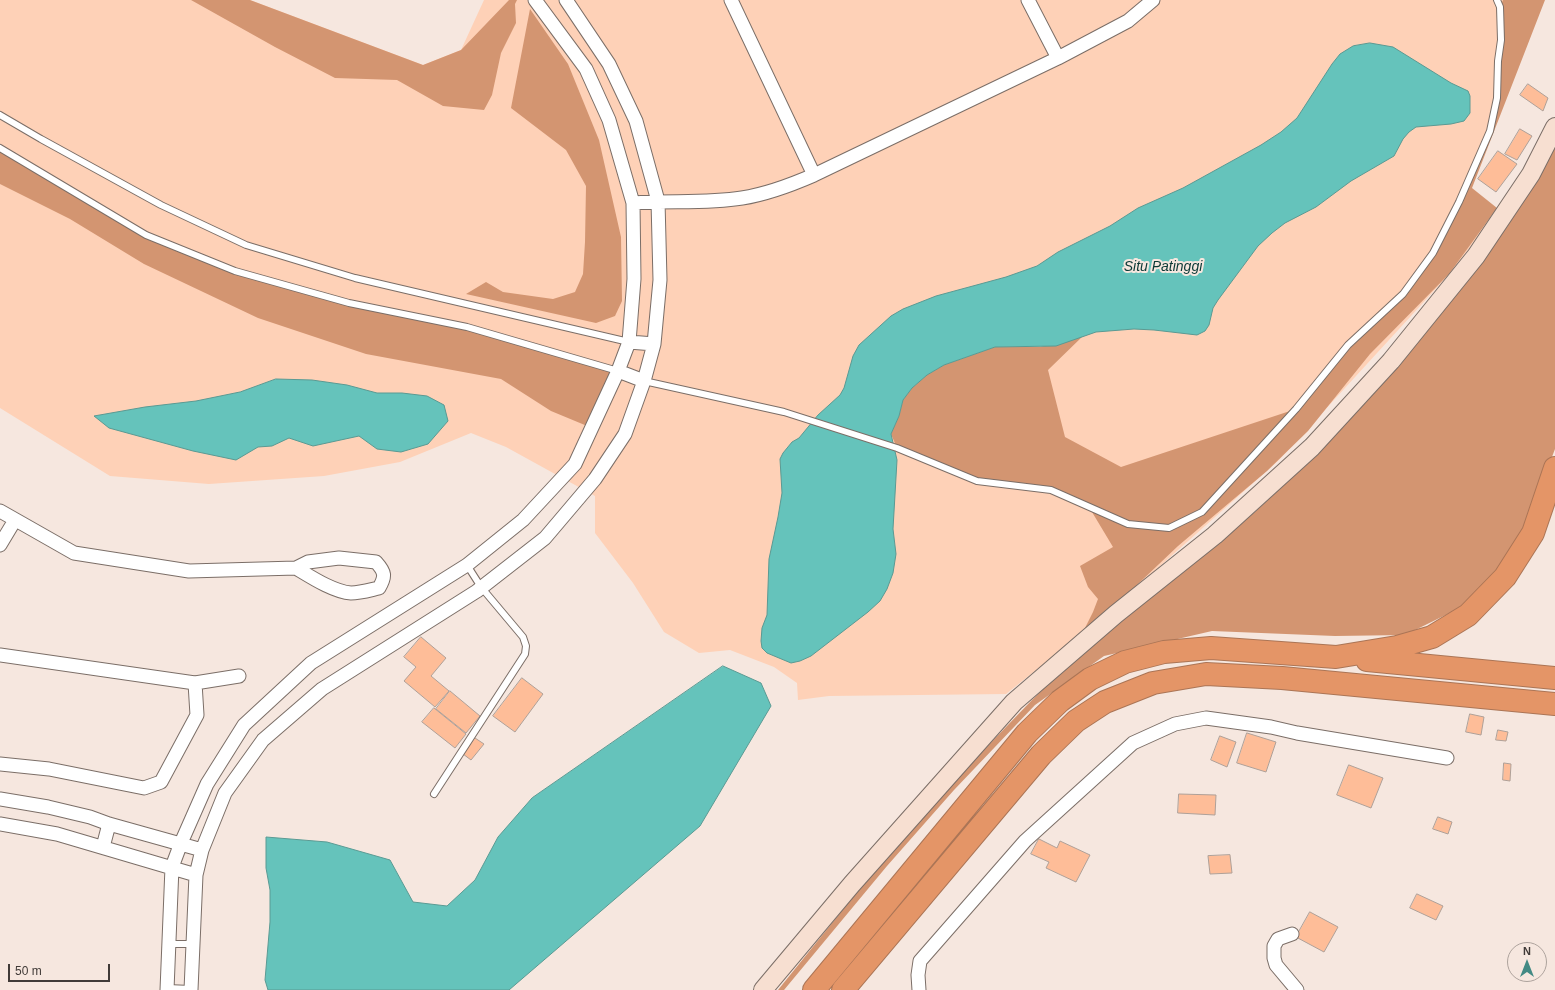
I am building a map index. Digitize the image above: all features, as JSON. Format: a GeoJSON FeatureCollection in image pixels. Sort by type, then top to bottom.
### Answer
{"type":"FeatureCollection","features":[{"type":"Feature","properties":{"kind":"highway"},"geometry":{"type":"LineString","coordinates":[[1336,657],[1397,647],[1432,637],[1468,615],[1504,577],[1533,533],[1555,468]]}},
{"type":"Feature","properties":{"kind":"highway"},"geometry":{"type":"LineString","coordinates":[[814,990],[1027,733],[1060,701],[1090,679],[1125,662],[1164,652],[1211,648],[1336,657],[1553,678]]}},
{"type":"Feature","properties":{"kind":"highway"},"geometry":{"type":"LineString","coordinates":[[843,990],[1041,755],[1076,721],[1105,702],[1153,683],[1206,674],[1282,678],[1550,704]]}},
{"type":"Feature","properties":{"kind":"main road"},"geometry":{"type":"LineString","coordinates":[[763,990],[852,884],[1014,702],[1116,614],[1215,535],[1312,448],[1386,367],[1476,256],[1531,174],[1555,127]]}},
{"type":"Feature","properties":{"kind":"street"},"geometry":{"type":"LineString","coordinates":[[167,989],[172,867],[180,843],[207,784],[244,725],[311,663],[467,565],[523,520],[575,464],[618,371],[628,342],[634,280],[633,203],[609,120],[586,69],[535,0]]}},
{"type":"Feature","properties":{"kind":"street"},"geometry":{"type":"LineString","coordinates":[[191,990],[196,875],[202,850],[225,793],[262,740],[322,689],[481,587],[545,538],[595,479],[625,434],[644,381],[654,344],[660,280],[658,201],[636,121],[609,64],[566,0]]}},
{"type":"Feature","properties":{"kind":"street"},"geometry":{"type":"LineString","coordinates":[[731,0],[814,175]]}},
{"type":"Feature","properties":{"kind":"street"},"geometry":{"type":"LineString","coordinates":[[1028,0],[1058,58]]}},
{"type":"Feature","properties":{"kind":"street"},"geometry":{"type":"LineString","coordinates":[[633,203],[658,201],[712,201],[743,198],[783,188],[814,175],[1058,58],[1128,21],[1152,0]]}},
{"type":"Feature","properties":{"kind":"street"},"geometry":{"type":"LineString","coordinates":[[628,342],[654,344]]}},
{"type":"Feature","properties":{"kind":"street"},"geometry":{"type":"LineString","coordinates":[[618,371],[644,381]]}},
{"type":"Feature","properties":{"kind":"street"},"geometry":{"type":"LineString","coordinates":[[1,513],[74,552],[189,571],[296,568],[308,562],[339,558],[376,562],[383,570],[384,579],[379,588],[366,592],[350,593],[326,585],[296,568]]}},
{"type":"Feature","properties":{"kind":"street"},"geometry":{"type":"LineString","coordinates":[[0,545],[15,520]]}},
{"type":"Feature","properties":{"kind":"street"},"geometry":{"type":"LineString","coordinates":[[0,655],[195,683],[238,676]]}},
{"type":"Feature","properties":{"kind":"street"},"geometry":{"type":"LineString","coordinates":[[0,764],[49,768],[144,788],[161,782],[197,715],[195,683]]}},
{"type":"Feature","properties":{"kind":"street"},"geometry":{"type":"LineString","coordinates":[[919,990],[918,975],[920,961],[1025,841],[1133,743],[1175,724],[1206,718],[1271,727],[1297,733],[1448,758]]}},
{"type":"Feature","properties":{"kind":"street"},"geometry":{"type":"LineString","coordinates":[[0,799],[90,816],[108,824],[202,850]]}},
{"type":"Feature","properties":{"kind":"street"},"geometry":{"type":"LineString","coordinates":[[0,824],[57,834],[196,875]]}},
{"type":"Feature","properties":{"kind":"street"},"geometry":{"type":"LineString","coordinates":[[103,847],[108,824]]}},
{"type":"Feature","properties":{"kind":"street"},"geometry":{"type":"LineString","coordinates":[[1292,934],[1278,939],[1274,946],[1274,958],[1276,965],[1297,990]]}},
{"type":"Feature","properties":{"kind":"lane"},"geometry":{"type":"LineString","coordinates":[[644,381],[784,412],[897,448],[977,480],[1051,490],[1128,524],[1169,528],[1202,512],[1296,410],[1348,345],[1403,294],[1433,254],[1459,202],[1490,131],[1497,98],[1498,61],[1501,40],[1500,7],[1497,0]]}},
{"type":"Feature","properties":{"kind":"lane"},"geometry":{"type":"LineString","coordinates":[[0,115],[161,205],[246,245],[355,278],[628,342]]}},
{"type":"Feature","properties":{"kind":"lane"},"geometry":{"type":"LineString","coordinates":[[0,148],[146,235],[235,271],[349,303],[468,328],[618,371]]}},
{"type":"Feature","properties":{"kind":"lane"},"geometry":{"type":"LineString","coordinates":[[434,794],[526,654],[526,646],[523,637],[481,587],[467,565]]}},
{"type":"Feature","properties":{"kind":"lane"},"geometry":{"type":"LineString","coordinates":[[169,944],[193,944]]}},
{"type":"Feature","properties":{"kind":"lane"},"geometry":{"type":"LineString","coordinates":[[167,989],[191,990]]}},
{"type":"Feature","properties":{"kind":"shaded area"},"geometry":{"type":"Polygon","coordinates":[[[0,0],[250,0],[423,65],[461,50],[484,0],[1539,0],[1490,131],[1460,201],[1492,217],[1454,269],[1279,460],[1104,616],[1006,694],[829,696],[798,700],[797,683],[774,667],[730,650],[699,653],[664,632],[633,583],[595,533],[595,496],[506,447],[471,433],[400,462],[324,476],[209,484],[110,476],[0,408],[0,0]]]}},
{"type":"Feature","properties":{"kind":"shaded area"},"geometry":{"type":"Polygon","coordinates":[[[191,0],[250,0],[423,65],[461,50],[509,0],[517,0],[515,4],[516,23],[501,53],[492,95],[484,110],[443,106],[397,80],[335,78],[275,47],[191,0]]]}},
{"type":"Feature","properties":{"kind":"shaded area"},"geometry":{"type":"Polygon","coordinates":[[[1503,0],[1545,0],[1472,188],[1497,208],[1449,274],[1370,354],[1308,431],[1267,471],[1178,546],[1079,640],[1098,599],[1088,587],[1080,566],[1113,547],[1089,507],[1051,490],[977,481],[897,448],[891,434],[899,416],[903,400],[912,388],[927,375],[944,365],[995,347],[1040,347],[1084,335],[1048,370],[1065,437],[1121,467],[1296,409],[1348,345],[1403,294],[1433,253],[1490,131],[1497,98],[1500,7],[1503,0]]]}},
{"type":"Feature","properties":{"kind":"shaded area"},"geometry":{"type":"Polygon","coordinates":[[[530,9],[568,64],[599,140],[621,237],[622,301],[615,316],[596,323],[466,294],[486,282],[503,292],[553,299],[575,292],[583,274],[586,186],[566,150],[511,108],[530,9]]]}},
{"type":"Feature","properties":{"kind":"shaded area"},"geometry":{"type":"Polygon","coordinates":[[[1555,143],[1555,449],[1522,535],[1478,599],[1405,635],[1335,636],[1212,631],[1104,656],[1035,705],[954,790],[887,866],[784,990],[778,990],[883,860],[950,785],[1032,700],[1079,654],[1256,511],[1326,444],[1425,328],[1507,227],[1555,143]]]}},
{"type":"Feature","properties":{"kind":"shaded area"},"geometry":{"type":"Polygon","coordinates":[[[0,148],[146,235],[235,271],[349,303],[467,327],[618,371],[592,428],[551,411],[501,379],[366,354],[258,318],[144,264],[70,219],[0,184],[0,148]]]}},
{"type":"Feature","properties":{"kind":"water","name":"Situ Patinggi"},"geometry":{"type":"Polygon","coordinates":[[[1370,43],[1393,47],[1451,83],[1468,91],[1470,96],[1470,113],[1464,121],[1451,124],[1416,127],[1403,139],[1394,156],[1351,181],[1316,207],[1285,223],[1272,233],[1258,246],[1218,300],[1213,308],[1209,325],[1205,331],[1197,335],[1134,329],[1096,332],[1056,346],[995,347],[944,365],[927,375],[912,388],[903,400],[899,416],[891,434],[897,460],[893,529],[896,554],[893,573],[887,589],[880,601],[868,612],[811,656],[791,663],[767,653],[762,648],[761,641],[762,628],[767,615],[769,559],[782,493],[780,459],[792,442],[799,438],[818,415],[840,395],[844,388],[853,356],[859,345],[891,316],[903,309],[936,296],[1006,277],[1037,266],[1058,252],[1110,226],[1138,208],[1183,188],[1261,145],[1281,132],[1297,118],[1340,54],[1353,46],[1370,43]]]}},
{"type":"Feature","properties":{"kind":"water"},"geometry":{"type":"Polygon","coordinates":[[[276,379],[312,380],[347,385],[377,393],[402,393],[427,396],[444,405],[448,421],[428,444],[401,452],[377,449],[359,436],[313,446],[289,438],[272,446],[258,447],[236,460],[193,451],[109,428],[94,416],[145,407],[196,401],[240,392],[276,379]]]}},
{"type":"Feature","properties":{"kind":"water"},"geometry":{"type":"Polygon","coordinates":[[[723,666],[761,683],[771,706],[700,826],[509,990],[268,990],[265,980],[270,922],[270,890],[266,868],[266,837],[327,842],[390,860],[413,902],[447,906],[475,880],[498,837],[532,798],[723,666]]]}},
{"type":"Feature","properties":{"kind":"building"},"geometry":{"type":"Polygon","coordinates":[[[1528,84],[1548,98],[1543,111],[1520,95],[1528,84]]]}},
{"type":"Feature","properties":{"kind":"building"},"geometry":{"type":"Polygon","coordinates":[[[1520,129],[1532,136],[1517,160],[1505,154],[1520,129]]]}},
{"type":"Feature","properties":{"kind":"building"},"geometry":{"type":"Polygon","coordinates":[[[1498,151],[1517,164],[1496,192],[1478,179],[1498,151]]]}},
{"type":"Feature","properties":{"kind":"building"},"geometry":{"type":"Polygon","coordinates":[[[421,637],[446,658],[431,676],[449,691],[435,707],[404,681],[416,667],[404,657],[421,637]]]}},
{"type":"Feature","properties":{"kind":"building"},"geometry":{"type":"Polygon","coordinates":[[[522,678],[543,694],[515,732],[493,716],[522,678]]]}},
{"type":"Feature","properties":{"kind":"building"},"geometry":{"type":"Polygon","coordinates":[[[450,691],[480,716],[466,733],[436,709],[450,691]]]}},
{"type":"Feature","properties":{"kind":"building"},"geometry":{"type":"Polygon","coordinates":[[[434,708],[466,734],[455,748],[422,722],[434,708]]]}},
{"type":"Feature","properties":{"kind":"building"},"geometry":{"type":"Polygon","coordinates":[[[1470,714],[1484,717],[1481,735],[1466,732],[1470,714]]]}},
{"type":"Feature","properties":{"kind":"building"},"geometry":{"type":"Polygon","coordinates":[[[1498,730],[1508,732],[1506,741],[1496,740],[1498,730]]]}},
{"type":"Feature","properties":{"kind":"building"},"geometry":{"type":"Polygon","coordinates":[[[1247,733],[1276,742],[1266,772],[1237,763],[1247,733]]]}},
{"type":"Feature","properties":{"kind":"building"},"geometry":{"type":"Polygon","coordinates":[[[1220,736],[1236,742],[1227,767],[1211,760],[1220,736]]]}},
{"type":"Feature","properties":{"kind":"building"},"geometry":{"type":"Polygon","coordinates":[[[475,738],[484,744],[471,760],[463,754],[475,738]]]}},
{"type":"Feature","properties":{"kind":"building"},"geometry":{"type":"Polygon","coordinates":[[[1504,763],[1511,764],[1510,781],[1503,780],[1504,763]]]}},
{"type":"Feature","properties":{"kind":"building"},"geometry":{"type":"Polygon","coordinates":[[[1349,765],[1383,778],[1371,808],[1337,795],[1349,765]]]}},
{"type":"Feature","properties":{"kind":"building"},"geometry":{"type":"Polygon","coordinates":[[[1179,794],[1216,795],[1215,815],[1178,813],[1179,794]]]}},
{"type":"Feature","properties":{"kind":"building"},"geometry":{"type":"Polygon","coordinates":[[[1438,817],[1452,822],[1448,834],[1433,829],[1438,817]]]}},
{"type":"Feature","properties":{"kind":"building"},"geometry":{"type":"Polygon","coordinates":[[[1039,839],[1057,848],[1060,841],[1090,855],[1076,882],[1046,868],[1049,862],[1031,854],[1039,839]]]}},
{"type":"Feature","properties":{"kind":"building"},"geometry":{"type":"Polygon","coordinates":[[[1230,855],[1232,873],[1210,874],[1208,856],[1230,855]]]}},
{"type":"Feature","properties":{"kind":"building"},"geometry":{"type":"Polygon","coordinates":[[[1417,894],[1443,906],[1436,920],[1410,908],[1417,894]]]}},
{"type":"Feature","properties":{"kind":"building"},"geometry":{"type":"Polygon","coordinates":[[[1310,912],[1338,927],[1324,952],[1296,937],[1310,912]]]}}]}
